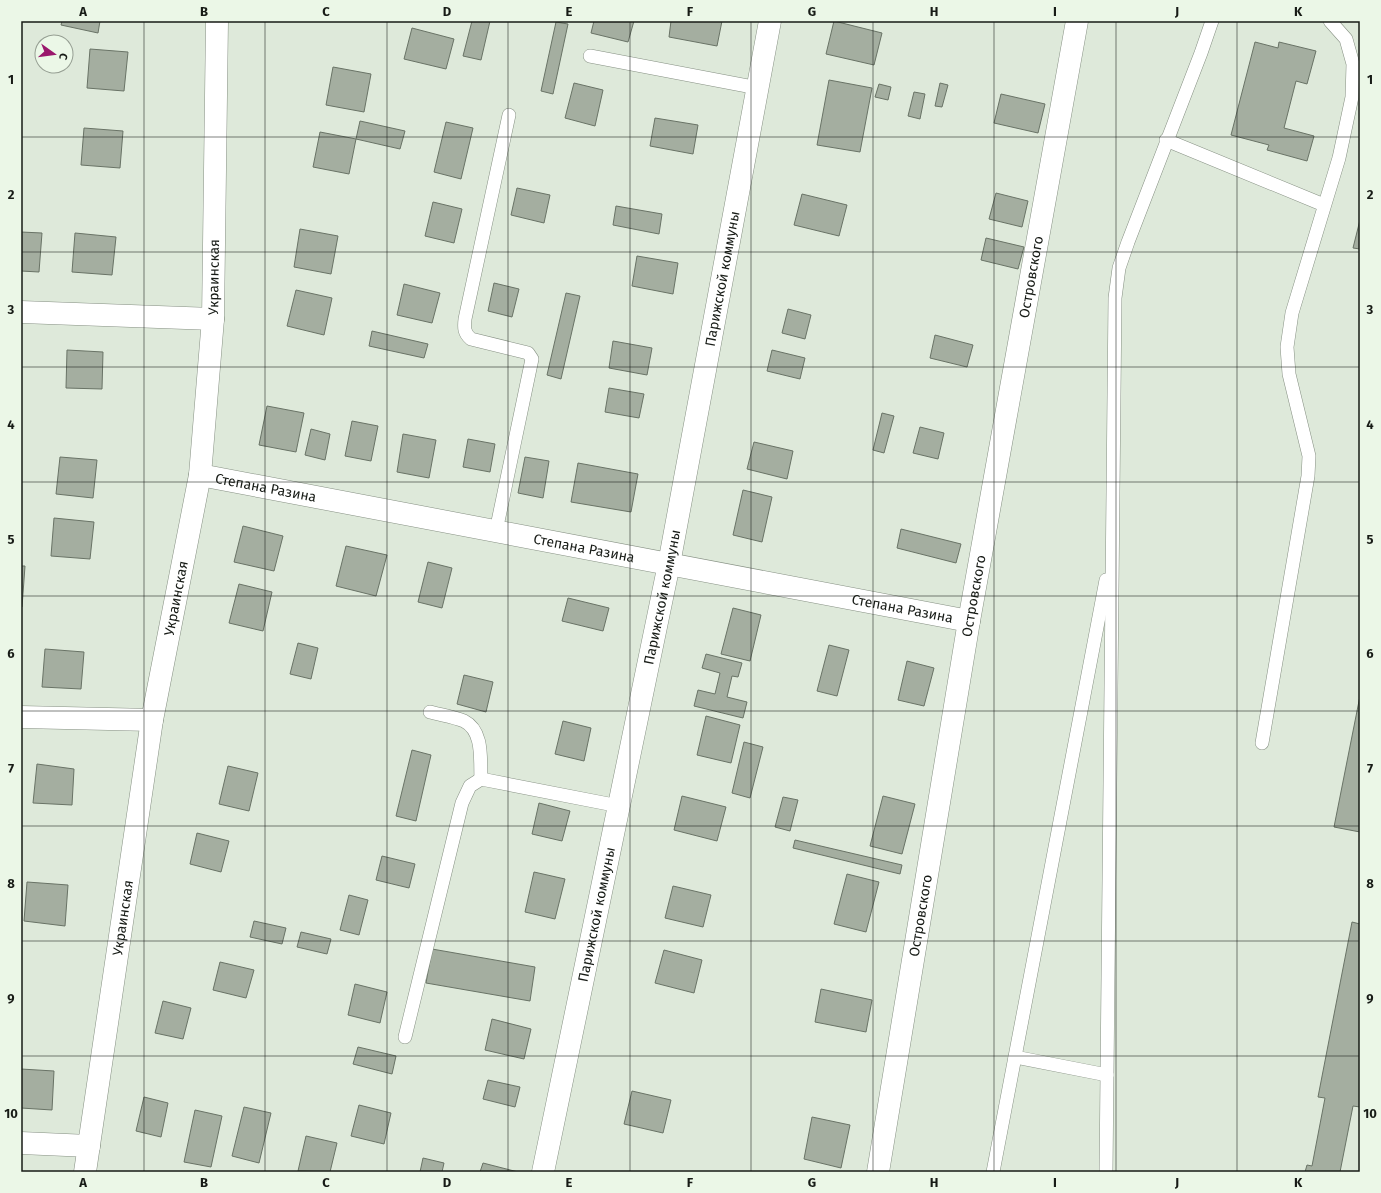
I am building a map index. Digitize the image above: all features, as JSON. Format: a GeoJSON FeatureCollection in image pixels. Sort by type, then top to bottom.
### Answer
{"type":"FeatureCollection","features":[{"type":"Feature","properties":{"kind":"street","name":"Украинская"},"geometry":{"type":"LineString","coordinates":[[85,1172],[152,720],[200,475],[213,319],[217,21]]}},
{"type":"Feature","properties":{"kind":"street","name":"Парижской коммуны"},"geometry":{"type":"LineString","coordinates":[[543,1172],[669,564],[770,21]]}},
{"type":"Feature","properties":{"kind":"street","name":"Островского"},"geometry":{"type":"LineString","coordinates":[[878,1172],[969,621],[1077,21]]}},
{"type":"Feature","properties":{"kind":"street"},"geometry":{"type":"LineString","coordinates":[[21,312],[213,319]]}},
{"type":"Feature","properties":{"kind":"street","name":"Степана Разина"},"geometry":{"type":"LineString","coordinates":[[200,475],[969,621]]}},
{"type":"Feature","properties":{"kind":"street"},"geometry":{"type":"LineString","coordinates":[[21,717],[152,720]]}},
{"type":"Feature","properties":{"kind":"street"},"geometry":{"type":"LineString","coordinates":[[21,1143],[89,1146]]}},
{"type":"Feature","properties":{"kind":"lane"},"geometry":{"type":"LineString","coordinates":[[1106,1172],[1114,298],[1119,268],[1212,21]]}},
{"type":"Feature","properties":{"kind":"lane"},"geometry":{"type":"LineString","coordinates":[[1262,743],[1308,476],[1309,456],[1289,374],[1287,347],[1292,313],[1338,158],[1352,97],[1353,64],[1346,39],[1330,21]]}},
{"type":"Feature","properties":{"kind":"lane"},"geometry":{"type":"LineString","coordinates":[[590,56],[758,88]]}},
{"type":"Feature","properties":{"kind":"lane"},"geometry":{"type":"LineString","coordinates":[[496,531],[532,359],[528,353],[471,339],[466,335],[464,328],[509,115]]}},
{"type":"Feature","properties":{"kind":"lane"},"geometry":{"type":"LineString","coordinates":[[1166,140],[1324,205]]}},
{"type":"Feature","properties":{"kind":"lane"},"geometry":{"type":"LineString","coordinates":[[993,1172],[1112,547]]}},
{"type":"Feature","properties":{"kind":"lane"},"geometry":{"type":"LineString","coordinates":[[430,712],[465,722],[475,731],[478,739],[482,778]]}},
{"type":"Feature","properties":{"kind":"lane"},"geometry":{"type":"LineString","coordinates":[[405,1037],[462,803],[470,786],[482,778],[619,806]]}},
{"type":"Feature","properties":{"kind":"lane"},"geometry":{"type":"LineString","coordinates":[[1015,1057],[1107,1074]]}},
{"type":"Feature","properties":{"kind":"building"},"geometry":{"type":"Polygon","coordinates":[[[62,21],[100,21],[98,33],[61,25],[62,21]]]}},
{"type":"Feature","properties":{"kind":"building"},"geometry":{"type":"Polygon","coordinates":[[[472,21],[490,21],[481,60],[463,56],[472,21]]]}},
{"type":"Feature","properties":{"kind":"building"},"geometry":{"type":"Polygon","coordinates":[[[594,21],[634,21],[628,42],[591,33],[594,21]]]}},
{"type":"Feature","properties":{"kind":"building"},"geometry":{"type":"Polygon","coordinates":[[[671,21],[722,21],[717,46],[669,37],[671,21]]]}},
{"type":"Feature","properties":{"kind":"building"},"geometry":{"type":"Polygon","coordinates":[[[834,21],[882,33],[874,65],[826,54],[834,21]]]}},
{"type":"Feature","properties":{"kind":"building"},"geometry":{"type":"Polygon","coordinates":[[[556,22],[568,24],[553,94],[541,91],[556,22]]]}},
{"type":"Feature","properties":{"kind":"building"},"geometry":{"type":"Polygon","coordinates":[[[412,28],[454,39],[446,69],[404,59],[412,28]]]}},
{"type":"Feature","properties":{"kind":"building"},"geometry":{"type":"Polygon","coordinates":[[[1255,42],[1278,48],[1279,42],[1316,51],[1307,84],[1296,81],[1284,128],[1314,136],[1307,161],[1267,150],[1269,145],[1231,135],[1255,42]]]}},
{"type":"Feature","properties":{"kind":"building"},"geometry":{"type":"Polygon","coordinates":[[[90,49],[128,52],[124,91],[87,88],[90,49]]]}},
{"type":"Feature","properties":{"kind":"building"},"geometry":{"type":"Polygon","coordinates":[[[333,67],[371,74],[364,112],[326,105],[333,67]]]}},
{"type":"Feature","properties":{"kind":"building"},"geometry":{"type":"Polygon","coordinates":[[[829,80],[872,88],[860,152],[817,145],[829,80]]]}},
{"type":"Feature","properties":{"kind":"building"},"geometry":{"type":"Polygon","coordinates":[[[574,83],[603,90],[595,126],[565,118],[574,83]]]}},
{"type":"Feature","properties":{"kind":"building"},"geometry":{"type":"Polygon","coordinates":[[[940,83],[948,85],[942,107],[935,106],[940,83]]]}},
{"type":"Feature","properties":{"kind":"building"},"geometry":{"type":"Polygon","coordinates":[[[879,84],[891,87],[888,100],[875,97],[879,84]]]}},
{"type":"Feature","properties":{"kind":"building"},"geometry":{"type":"Polygon","coordinates":[[[914,92],[925,94],[920,119],[908,116],[914,92]]]}},
{"type":"Feature","properties":{"kind":"building"},"geometry":{"type":"Polygon","coordinates":[[[1001,94],[1045,104],[1038,133],[994,123],[1001,94]]]}},
{"type":"Feature","properties":{"kind":"building"},"geometry":{"type":"Polygon","coordinates":[[[655,118],[698,125],[693,154],[650,146],[655,118]]]}},
{"type":"Feature","properties":{"kind":"building"},"geometry":{"type":"Polygon","coordinates":[[[360,121],[405,131],[400,149],[356,139],[360,121]]]}},
{"type":"Feature","properties":{"kind":"building"},"geometry":{"type":"Polygon","coordinates":[[[446,122],[473,128],[461,179],[434,172],[446,122]]]}},
{"type":"Feature","properties":{"kind":"building"},"geometry":{"type":"Polygon","coordinates":[[[84,128],[123,131],[120,168],[81,165],[84,128]]]}},
{"type":"Feature","properties":{"kind":"building"},"geometry":{"type":"Polygon","coordinates":[[[320,132],[356,139],[349,174],[313,167],[320,132]]]}},
{"type":"Feature","properties":{"kind":"building"},"geometry":{"type":"Polygon","coordinates":[[[517,188],[550,195],[544,223],[511,215],[517,188]]]}},
{"type":"Feature","properties":{"kind":"building"},"geometry":{"type":"Polygon","coordinates":[[[996,193],[1028,201],[1022,227],[989,219],[996,193]]]}},
{"type":"Feature","properties":{"kind":"building"},"geometry":{"type":"Polygon","coordinates":[[[802,194],[847,205],[839,236],[794,225],[802,194]]]}},
{"type":"Feature","properties":{"kind":"building"},"geometry":{"type":"Polygon","coordinates":[[[433,202],[462,209],[454,243],[425,236],[433,202]]]}},
{"type":"Feature","properties":{"kind":"building"},"geometry":{"type":"Polygon","coordinates":[[[616,206],[662,214],[659,234],[613,225],[616,206]]]}},
{"type":"Feature","properties":{"kind":"building"},"geometry":{"type":"Polygon","coordinates":[[[1360,220],[1360,249],[1353,248],[1360,220]]]}},
{"type":"Feature","properties":{"kind":"building"},"geometry":{"type":"Polygon","coordinates":[[[300,229],[338,236],[331,274],[294,267],[300,229]]]}},
{"type":"Feature","properties":{"kind":"building"},"geometry":{"type":"Polygon","coordinates":[[[21,232],[42,233],[39,272],[21,271],[21,232]]]}},
{"type":"Feature","properties":{"kind":"building"},"geometry":{"type":"Polygon","coordinates":[[[75,233],[116,237],[112,275],[72,272],[75,233]]]}},
{"type":"Feature","properties":{"kind":"building"},"geometry":{"type":"Polygon","coordinates":[[[986,238],[1024,247],[1018,269],[981,260],[986,238]]]}},
{"type":"Feature","properties":{"kind":"building"},"geometry":{"type":"Polygon","coordinates":[[[637,256],[678,263],[673,294],[632,286],[637,256]]]}},
{"type":"Feature","properties":{"kind":"building"},"geometry":{"type":"Polygon","coordinates":[[[494,283],[519,289],[512,317],[488,311],[494,283]]]}},
{"type":"Feature","properties":{"kind":"building"},"geometry":{"type":"Polygon","coordinates":[[[404,284],[440,293],[432,323],[397,315],[404,284]]]}},
{"type":"Feature","properties":{"kind":"building"},"geometry":{"type":"Polygon","coordinates":[[[296,290],[332,298],[324,335],[287,326],[296,290]]]}},
{"type":"Feature","properties":{"kind":"building"},"geometry":{"type":"Polygon","coordinates":[[[566,293],[580,296],[561,379],[547,375],[566,293]]]}},
{"type":"Feature","properties":{"kind":"building"},"geometry":{"type":"Polygon","coordinates":[[[788,309],[811,315],[805,339],[782,333],[788,309]]]}},
{"type":"Feature","properties":{"kind":"building"},"geometry":{"type":"Polygon","coordinates":[[[372,331],[428,344],[424,358],[369,346],[372,331]]]}},
{"type":"Feature","properties":{"kind":"building"},"geometry":{"type":"Polygon","coordinates":[[[935,335],[973,345],[967,367],[930,358],[935,335]]]}},
{"type":"Feature","properties":{"kind":"building"},"geometry":{"type":"Polygon","coordinates":[[[613,341],[652,348],[647,375],[609,368],[613,341]]]}},
{"type":"Feature","properties":{"kind":"building"},"geometry":{"type":"Polygon","coordinates":[[[67,350],[103,352],[102,389],[66,388],[67,350]]]}},
{"type":"Feature","properties":{"kind":"building"},"geometry":{"type":"Polygon","coordinates":[[[772,350],[805,358],[800,379],[767,371],[772,350]]]}},
{"type":"Feature","properties":{"kind":"building"},"geometry":{"type":"Polygon","coordinates":[[[609,388],[644,394],[639,418],[605,412],[609,388]]]}},
{"type":"Feature","properties":{"kind":"building"},"geometry":{"type":"Polygon","coordinates":[[[267,406],[304,413],[296,452],[259,445],[267,406]]]}},
{"type":"Feature","properties":{"kind":"building"},"geometry":{"type":"Polygon","coordinates":[[[882,413],[894,416],[884,453],[873,450],[882,413]]]}},
{"type":"Feature","properties":{"kind":"building"},"geometry":{"type":"Polygon","coordinates":[[[352,421],[378,426],[371,461],[345,456],[352,421]]]}},
{"type":"Feature","properties":{"kind":"building"},"geometry":{"type":"Polygon","coordinates":[[[920,427],[944,433],[938,459],[913,453],[920,427]]]}},
{"type":"Feature","properties":{"kind":"building"},"geometry":{"type":"Polygon","coordinates":[[[311,429],[330,434],[325,460],[305,455],[311,429]]]}},
{"type":"Feature","properties":{"kind":"building"},"geometry":{"type":"Polygon","coordinates":[[[403,434],[436,440],[429,478],[397,472],[403,434]]]}},
{"type":"Feature","properties":{"kind":"building"},"geometry":{"type":"Polygon","coordinates":[[[468,439],[495,444],[490,472],[463,467],[468,439]]]}},
{"type":"Feature","properties":{"kind":"building"},"geometry":{"type":"Polygon","coordinates":[[[754,442],[793,451],[787,479],[747,469],[754,442]]]}},
{"type":"Feature","properties":{"kind":"building"},"geometry":{"type":"Polygon","coordinates":[[[60,457],[97,460],[93,498],[56,494],[60,457]]]}},
{"type":"Feature","properties":{"kind":"building"},"geometry":{"type":"Polygon","coordinates":[[[525,457],[549,461],[543,498],[518,493],[525,457]]]}},
{"type":"Feature","properties":{"kind":"building"},"geometry":{"type":"Polygon","coordinates":[[[578,463],[638,474],[631,512],[571,502],[578,463]]]}},
{"type":"Feature","properties":{"kind":"building"},"geometry":{"type":"Polygon","coordinates":[[[743,490],[772,497],[762,542],[733,535],[743,490]]]}},
{"type":"Feature","properties":{"kind":"building"},"geometry":{"type":"Polygon","coordinates":[[[54,518],[94,522],[90,559],[51,556],[54,518]]]}},
{"type":"Feature","properties":{"kind":"building"},"geometry":{"type":"Polygon","coordinates":[[[243,526],[283,536],[274,571],[234,562],[243,526]]]}},
{"type":"Feature","properties":{"kind":"building"},"geometry":{"type":"Polygon","coordinates":[[[901,529],[961,544],[956,563],[897,548],[901,529]]]}},
{"type":"Feature","properties":{"kind":"building"},"geometry":{"type":"Polygon","coordinates":[[[346,546],[387,555],[376,596],[336,586],[346,546]]]}},
{"type":"Feature","properties":{"kind":"building"},"geometry":{"type":"Polygon","coordinates":[[[428,562],[452,568],[442,608],[418,602],[428,562]]]}},
{"type":"Feature","properties":{"kind":"building"},"geometry":{"type":"Polygon","coordinates":[[[21,566],[25,566],[22,607],[21,607],[21,566]]]}},
{"type":"Feature","properties":{"kind":"building"},"geometry":{"type":"Polygon","coordinates":[[[239,584],[272,592],[263,631],[229,623],[239,584]]]}},
{"type":"Feature","properties":{"kind":"building"},"geometry":{"type":"Polygon","coordinates":[[[568,598],[609,608],[603,631],[562,621],[568,598]]]}},
{"type":"Feature","properties":{"kind":"building"},"geometry":{"type":"Polygon","coordinates":[[[733,608],[761,615],[750,661],[721,654],[733,608]]]}},
{"type":"Feature","properties":{"kind":"building"},"geometry":{"type":"Polygon","coordinates":[[[298,643],[318,648],[311,679],[290,674],[298,643]]]}},
{"type":"Feature","properties":{"kind":"building"},"geometry":{"type":"Polygon","coordinates":[[[829,645],[849,650],[837,696],[817,691],[829,645]]]}},
{"type":"Feature","properties":{"kind":"building"},"geometry":{"type":"Polygon","coordinates":[[[45,649],[84,652],[81,689],[42,687],[45,649]]]}},
{"type":"Feature","properties":{"kind":"building"},"geometry":{"type":"Polygon","coordinates":[[[706,654],[742,663],[738,677],[732,676],[727,697],[747,702],[743,718],[694,706],[698,690],[715,694],[720,673],[702,668],[706,654]]]}},
{"type":"Feature","properties":{"kind":"building"},"geometry":{"type":"Polygon","coordinates":[[[907,661],[934,668],[924,706],[898,700],[907,661]]]}},
{"type":"Feature","properties":{"kind":"building"},"geometry":{"type":"Polygon","coordinates":[[[464,675],[493,682],[486,712],[457,704],[464,675]]]}},
{"type":"Feature","properties":{"kind":"building"},"geometry":{"type":"Polygon","coordinates":[[[1360,696],[1360,832],[1334,827],[1360,696]]]}},
{"type":"Feature","properties":{"kind":"building"},"geometry":{"type":"Polygon","coordinates":[[[706,716],[740,725],[731,763],[697,755],[706,716]]]}},
{"type":"Feature","properties":{"kind":"building"},"geometry":{"type":"Polygon","coordinates":[[[563,721],[591,728],[584,761],[555,754],[563,721]]]}},
{"type":"Feature","properties":{"kind":"building"},"geometry":{"type":"Polygon","coordinates":[[[744,742],[763,747],[750,798],[732,793],[744,742]]]}},
{"type":"Feature","properties":{"kind":"building"},"geometry":{"type":"Polygon","coordinates":[[[412,750],[431,755],[416,821],[396,816],[412,750]]]}},
{"type":"Feature","properties":{"kind":"building"},"geometry":{"type":"Polygon","coordinates":[[[37,764],[74,769],[72,805],[33,803],[37,764]]]}},
{"type":"Feature","properties":{"kind":"building"},"geometry":{"type":"Polygon","coordinates":[[[228,766],[258,773],[249,811],[219,804],[228,766]]]}},
{"type":"Feature","properties":{"kind":"building"},"geometry":{"type":"Polygon","coordinates":[[[682,796],[726,807],[717,841],[674,830],[682,796]]]}},
{"type":"Feature","properties":{"kind":"building"},"geometry":{"type":"Polygon","coordinates":[[[883,796],[915,804],[902,854],[870,846],[883,796]]]}},
{"type":"Feature","properties":{"kind":"building"},"geometry":{"type":"Polygon","coordinates":[[[783,797],[798,800],[790,831],[775,827],[783,797]]]}},
{"type":"Feature","properties":{"kind":"building"},"geometry":{"type":"Polygon","coordinates":[[[539,803],[570,811],[562,841],[532,834],[539,803]]]}},
{"type":"Feature","properties":{"kind":"building"},"geometry":{"type":"Polygon","coordinates":[[[197,833],[229,841],[221,872],[190,864],[197,833]]]}},
{"type":"Feature","properties":{"kind":"building"},"geometry":{"type":"Polygon","coordinates":[[[795,840],[902,865],[900,874],[793,848],[795,840]]]}},
{"type":"Feature","properties":{"kind":"building"},"geometry":{"type":"Polygon","coordinates":[[[382,856],[415,864],[409,888],[376,880],[382,856]]]}},
{"type":"Feature","properties":{"kind":"building"},"geometry":{"type":"Polygon","coordinates":[[[534,872],[565,879],[555,919],[525,912],[534,872]]]}},
{"type":"Feature","properties":{"kind":"building"},"geometry":{"type":"Polygon","coordinates":[[[847,874],[879,882],[866,932],[834,924],[847,874]]]}},
{"type":"Feature","properties":{"kind":"building"},"geometry":{"type":"Polygon","coordinates":[[[27,882],[68,885],[65,926],[24,921],[27,882]]]}},
{"type":"Feature","properties":{"kind":"building"},"geometry":{"type":"Polygon","coordinates":[[[673,886],[711,895],[703,927],[665,918],[673,886]]]}},
{"type":"Feature","properties":{"kind":"building"},"geometry":{"type":"Polygon","coordinates":[[[349,895],[368,900],[359,935],[340,930],[349,895]]]}},
{"type":"Feature","properties":{"kind":"building"},"geometry":{"type":"Polygon","coordinates":[[[254,921],[286,928],[282,944],[250,937],[254,921]]]}},
{"type":"Feature","properties":{"kind":"building"},"geometry":{"type":"Polygon","coordinates":[[[1352,922],[1360,924],[1360,1107],[1353,1106],[1340,1172],[1305,1172],[1307,1165],[1312,1166],[1325,1098],[1318,1097],[1352,922]]]}},
{"type":"Feature","properties":{"kind":"building"},"geometry":{"type":"Polygon","coordinates":[[[301,932],[331,939],[327,954],[297,947],[301,932]]]}},
{"type":"Feature","properties":{"kind":"building"},"geometry":{"type":"Polygon","coordinates":[[[432,949],[535,967],[530,1001],[426,983],[432,949]]]}},
{"type":"Feature","properties":{"kind":"building"},"geometry":{"type":"Polygon","coordinates":[[[664,950],[702,960],[694,993],[655,983],[664,950]]]}},
{"type":"Feature","properties":{"kind":"building"},"geometry":{"type":"Polygon","coordinates":[[[220,962],[254,970],[246,998],[213,990],[220,962]]]}},
{"type":"Feature","properties":{"kind":"building"},"geometry":{"type":"Polygon","coordinates":[[[355,984],[387,992],[380,1023],[348,1015],[355,984]]]}},
{"type":"Feature","properties":{"kind":"building"},"geometry":{"type":"Polygon","coordinates":[[[821,989],[872,1000],[866,1032],[815,1022],[821,989]]]}},
{"type":"Feature","properties":{"kind":"building"},"geometry":{"type":"Polygon","coordinates":[[[163,1001],[191,1008],[183,1039],[155,1033],[163,1001]]]}},
{"type":"Feature","properties":{"kind":"building"},"geometry":{"type":"Polygon","coordinates":[[[492,1019],[531,1029],[524,1059],[485,1050],[492,1019]]]}},
{"type":"Feature","properties":{"kind":"building"},"geometry":{"type":"Polygon","coordinates":[[[358,1047],[396,1056],[392,1074],[353,1064],[358,1047]]]}},
{"type":"Feature","properties":{"kind":"building"},"geometry":{"type":"Polygon","coordinates":[[[21,1069],[54,1071],[52,1110],[21,1108],[21,1069]]]}},
{"type":"Feature","properties":{"kind":"building"},"geometry":{"type":"Polygon","coordinates":[[[488,1080],[520,1087],[515,1107],[483,1099],[488,1080]]]}},
{"type":"Feature","properties":{"kind":"building"},"geometry":{"type":"Polygon","coordinates":[[[632,1091],[671,1100],[663,1133],[624,1124],[632,1091]]]}},
{"type":"Feature","properties":{"kind":"building"},"geometry":{"type":"Polygon","coordinates":[[[144,1097],[168,1103],[161,1137],[136,1131],[144,1097]]]}},
{"type":"Feature","properties":{"kind":"building"},"geometry":{"type":"Polygon","coordinates":[[[359,1105],[391,1113],[384,1144],[351,1136],[359,1105]]]}},
{"type":"Feature","properties":{"kind":"building"},"geometry":{"type":"Polygon","coordinates":[[[244,1107],[271,1113],[259,1163],[232,1156],[244,1107]]]}},
{"type":"Feature","properties":{"kind":"building"},"geometry":{"type":"Polygon","coordinates":[[[195,1110],[222,1116],[211,1167],[184,1162],[195,1110]]]}},
{"type":"Feature","properties":{"kind":"building"},"geometry":{"type":"Polygon","coordinates":[[[812,1117],[850,1125],[841,1168],[804,1159],[812,1117]]]}},
{"type":"Feature","properties":{"kind":"building"},"geometry":{"type":"Polygon","coordinates":[[[306,1136],[337,1143],[330,1172],[298,1171],[306,1136]]]}},
{"type":"Feature","properties":{"kind":"building"},"geometry":{"type":"Polygon","coordinates":[[[423,1158],[444,1163],[442,1172],[420,1172],[423,1158]]]}},
{"type":"Feature","properties":{"kind":"building"},"geometry":{"type":"Polygon","coordinates":[[[483,1163],[518,1172],[480,1172],[483,1163]]]}}]}
